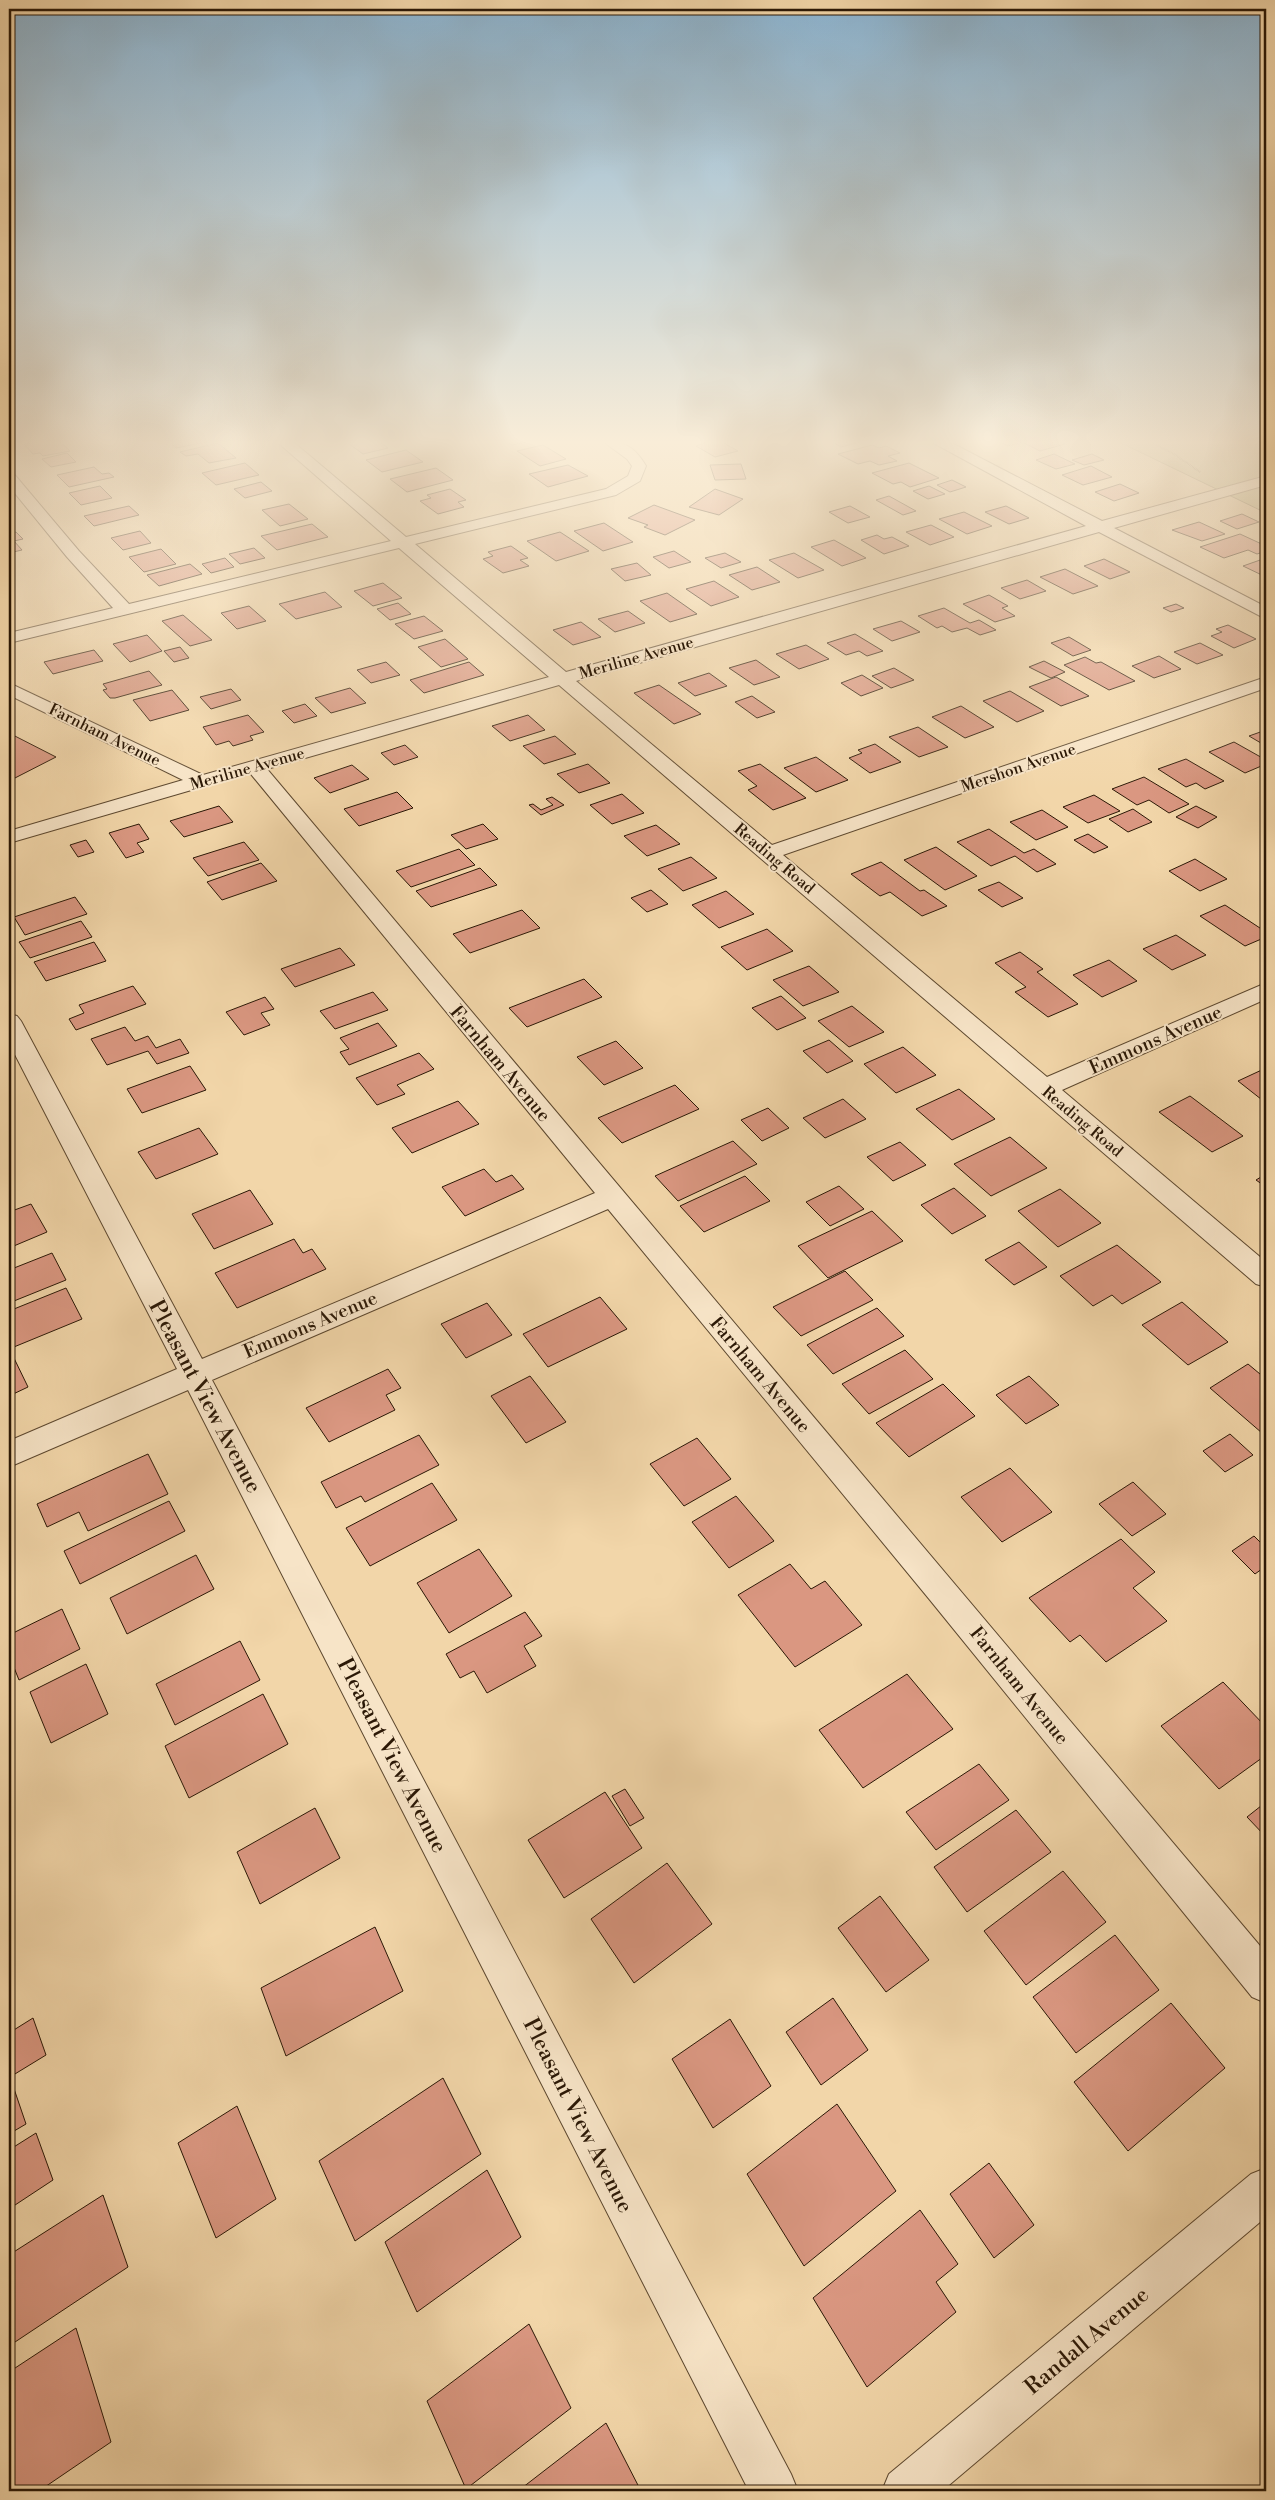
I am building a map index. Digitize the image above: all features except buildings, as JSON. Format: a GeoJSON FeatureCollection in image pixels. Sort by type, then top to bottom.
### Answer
{"type":"FeatureCollection","features":[{"type":"Feature","properties":{"kind":"street"},"geometry":{"type":"LineString","coordinates":[[75,557],[125,610]]}},
{"type":"Feature","properties":{"kind":"street"},"geometry":{"type":"LineString","coordinates":[[9,638],[348,557]]}},
{"type":"Feature","properties":{"kind":"street","name":"Reading Road"},"geometry":{"type":"LineString","coordinates":[[421,557],[1266,1277]]}},
{"type":"Feature","properties":{"kind":"street","name":"Meriline Avenue"},"geometry":{"type":"LineString","coordinates":[[9,837],[200,781],[994,557]]}},
{"type":"Feature","properties":{"kind":"street"},"geometry":{"type":"LineString","coordinates":[[1157,557],[1266,614]]}},
{"type":"Feature","properties":{"kind":"street","name":"Mershon Avenue"},"geometry":{"type":"LineString","coordinates":[[769,853],[1266,682]]}},
{"type":"Feature","properties":{"kind":"street","name":"Farnham Avenue"},"geometry":{"type":"LineString","coordinates":[[9,688],[200,781]]}},
{"type":"Feature","properties":{"kind":"street","name":"Farnham Avenue"},"geometry":{"type":"LineString","coordinates":[[254,766],[942,1590],[1266,1983]]}},
{"type":"Feature","properties":{"kind":"street","name":"Emmons Avenue"},"geometry":{"type":"LineString","coordinates":[[1044,1088],[1266,990]]}},
{"type":"Feature","properties":{"kind":"street","name":"Pleasant View Avenue"},"geometry":{"type":"LineString","coordinates":[[9,1021],[194,1373],[774,2491]]}},
{"type":"Feature","properties":{"kind":"street","name":"Emmons Avenue"},"geometry":{"type":"LineString","coordinates":[[9,1454],[194,1373],[612,1197]]}},
{"type":"Feature","properties":{"kind":"street","name":"Randall Avenue"},"geometry":{"type":"LineString","coordinates":[[906,2491],[1266,2190]]}}]}
